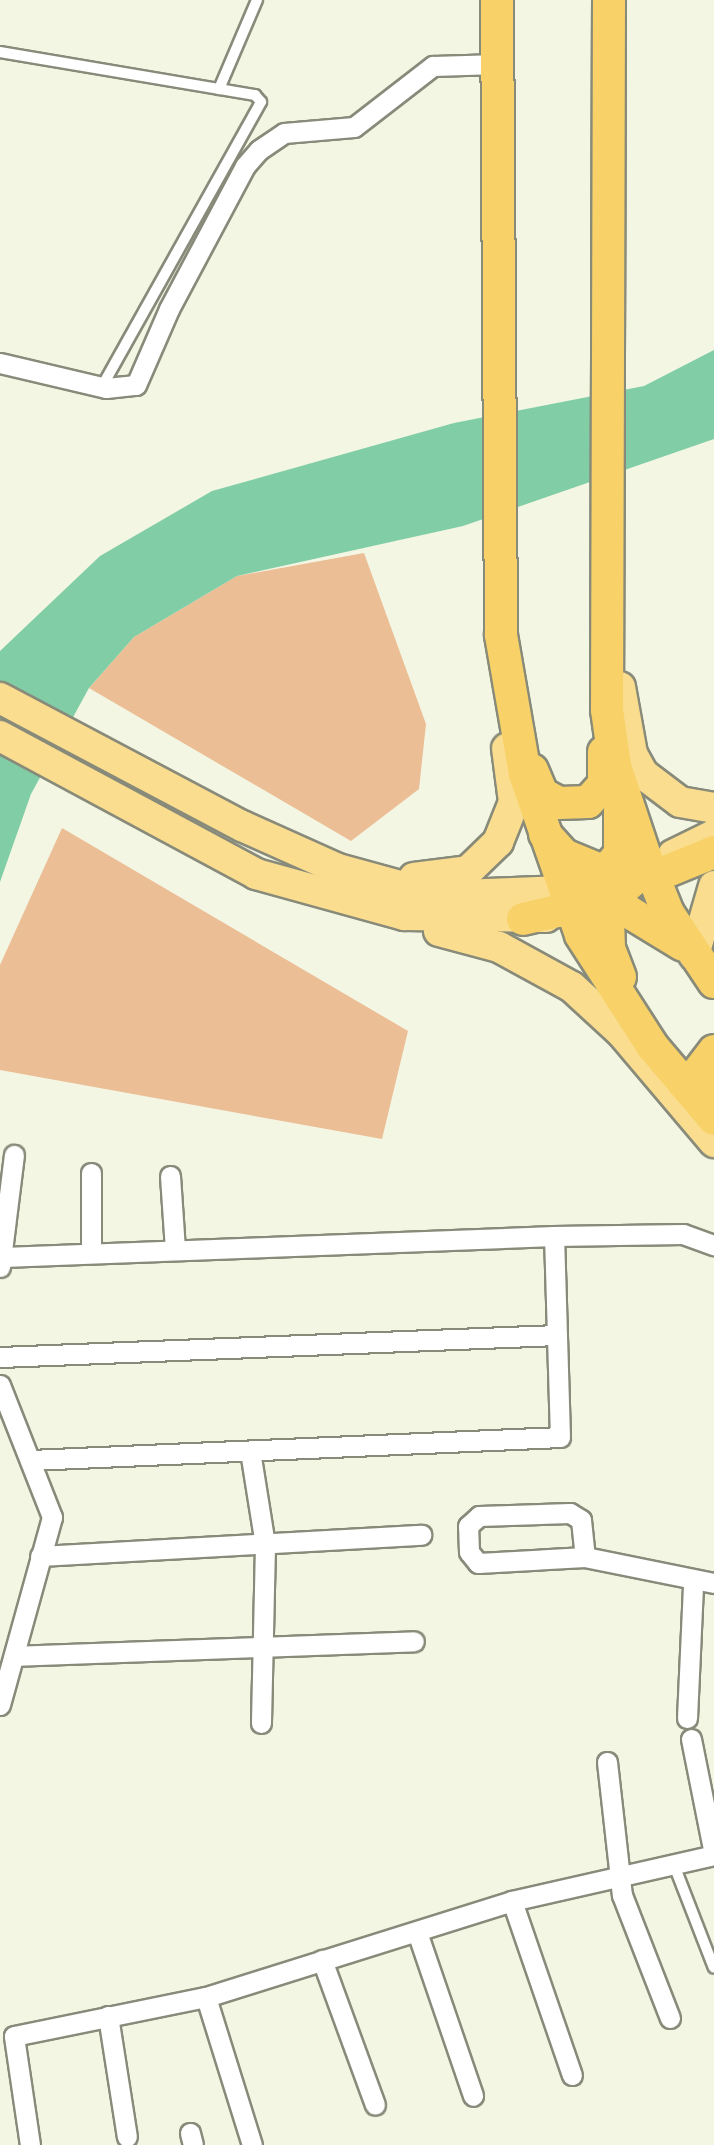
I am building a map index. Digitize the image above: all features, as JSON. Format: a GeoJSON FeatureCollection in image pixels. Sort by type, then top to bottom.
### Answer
{"type":"FeatureCollection","features":[{"type":"Feature","properties":{"kind":"highway"},"geometry":{"type":"LineString","coordinates":[[497,0],[501,291],[501,635],[538,823],[564,855],[694,955],[714,982]]}},
{"type":"Feature","properties":{"kind":"highway"},"geometry":{"type":"LineString","coordinates":[[609,0],[607,710],[615,766],[608,948],[619,975],[656,1037],[708,1096]]}},
{"type":"Feature","properties":{"kind":"highway"},"geometry":{"type":"LineString","coordinates":[[512,701],[542,794],[559,803],[588,802],[604,784],[596,654],[608,610]]}},
{"type":"Feature","properties":{"kind":"highway"},"geometry":{"type":"LineString","coordinates":[[604,752],[624,834],[609,888],[653,1047],[714,1119]]}},
{"type":"Feature","properties":{"kind":"highway"},"geometry":{"type":"LineString","coordinates":[[538,823],[609,888],[694,955]]}},
{"type":"Feature","properties":{"kind":"highway"},"geometry":{"type":"LineString","coordinates":[[523,919],[714,852]]}},
{"type":"Feature","properties":{"kind":"highway"},"geometry":{"type":"LineString","coordinates":[[708,1096],[699,1071],[714,1051]]}},
{"type":"Feature","properties":{"kind":"main road"},"geometry":{"type":"LineString","coordinates":[[608,610],[632,754],[659,789],[680,802],[714,808]]}},
{"type":"Feature","properties":{"kind":"main road"},"geometry":{"type":"LineString","coordinates":[[178,793],[364,868],[434,880],[468,871],[498,842],[514,802],[502,714],[501,635]]}},
{"type":"Feature","properties":{"kind":"main road"},"geometry":{"type":"LineString","coordinates":[[0,698],[224,817],[338,869],[437,896],[609,888],[714,861]]}},
{"type":"Feature","properties":{"kind":"main road"},"geometry":{"type":"LineString","coordinates":[[0,736],[126,807],[256,874],[370,921],[472,937],[549,973],[622,1032],[714,1142]]}},
{"type":"Feature","properties":{"kind":"main road"},"geometry":{"type":"LineString","coordinates":[[609,888],[714,835]]}},
{"type":"Feature","properties":{"kind":"main road"},"geometry":{"type":"LineString","coordinates":[[256,874],[404,915],[523,919]]}},
{"type":"Feature","properties":{"kind":"main road"},"geometry":{"type":"LineString","coordinates":[[694,955],[714,886]]}},
{"type":"Feature","properties":{"kind":"street"},"geometry":{"type":"LineString","coordinates":[[0,363],[102,387],[136,385],[169,309],[245,166],[259,150],[284,133],[361,124],[433,66],[498,64]]}},
{"type":"Feature","properties":{"kind":"street"},"geometry":{"type":"LineString","coordinates":[[14,1155],[1,1262],[91,1252],[554,1236],[682,1234],[714,1245]]}},
{"type":"Feature","properties":{"kind":"street"},"geometry":{"type":"LineString","coordinates":[[91,1173],[91,1252]]}},
{"type":"Feature","properties":{"kind":"street"},"geometry":{"type":"LineString","coordinates":[[170,1176],[175,1251]]}},
{"type":"Feature","properties":{"kind":"street"},"geometry":{"type":"LineString","coordinates":[[30,1460],[560,1437],[554,1236]]}},
{"type":"Feature","properties":{"kind":"street"},"geometry":{"type":"LineString","coordinates":[[0,1357],[557,1335]]}},
{"type":"Feature","properties":{"kind":"street"},"geometry":{"type":"LineString","coordinates":[[0,1385],[30,1460],[51,1503],[40,1556],[0,1706]]}},
{"type":"Feature","properties":{"kind":"street"},"geometry":{"type":"LineString","coordinates":[[250,1451],[265,1545],[266,1648],[261,1723]]}},
{"type":"Feature","properties":{"kind":"street"},"geometry":{"type":"LineString","coordinates":[[584,1557],[581,1520],[570,1513],[479,1516],[468,1526],[469,1552],[478,1563],[584,1557],[641,1565],[693,1584],[714,1583]]}},
{"type":"Feature","properties":{"kind":"street"},"geometry":{"type":"LineString","coordinates":[[40,1556],[421,1535]]}},
{"type":"Feature","properties":{"kind":"street"},"geometry":{"type":"LineString","coordinates":[[687,1717],[693,1584]]}},
{"type":"Feature","properties":{"kind":"street"},"geometry":{"type":"LineString","coordinates":[[14,1656],[414,1641]]}},
{"type":"Feature","properties":{"kind":"street"},"geometry":{"type":"LineString","coordinates":[[30,2145],[14,2036],[206,1997],[512,1902],[714,1855],[691,1739]]}},
{"type":"Feature","properties":{"kind":"street"},"geometry":{"type":"LineString","coordinates":[[607,1762],[622,1895],[670,2018]]}},
{"type":"Feature","properties":{"kind":"street"},"geometry":{"type":"LineString","coordinates":[[512,1902],[572,2074]]}},
{"type":"Feature","properties":{"kind":"street"},"geometry":{"type":"LineString","coordinates":[[417,1932],[473,2096]]}},
{"type":"Feature","properties":{"kind":"street"},"geometry":{"type":"LineString","coordinates":[[322,1960],[374,2105]]}},
{"type":"Feature","properties":{"kind":"street"},"geometry":{"type":"LineString","coordinates":[[206,1997],[251,2145]]}},
{"type":"Feature","properties":{"kind":"street"},"geometry":{"type":"LineString","coordinates":[[108,2016],[127,2137]]}},
{"type":"Feature","properties":{"kind":"lane"},"geometry":{"type":"LineString","coordinates":[[219,89],[257,0]]}},
{"type":"Feature","properties":{"kind":"lane"},"geometry":{"type":"LineString","coordinates":[[0,52],[255,95],[260,111],[102,387]]}},
{"type":"Feature","properties":{"kind":"lane"},"geometry":{"type":"LineString","coordinates":[[674,1864],[714,1968]]}},
{"type":"Feature","properties":{"kind":"shaded area"},"geometry":{"type":"Polygon","coordinates":[[[714,350],[714,439],[463,526],[237,576],[134,637],[89,688],[31,794],[0,882],[0,651],[100,556],[212,491],[454,423],[644,386],[714,350]]]}},
{"type":"Feature","properties":{"kind":"shaded area"},"geometry":{"type":"Polygon","coordinates":[[[364,553],[426,724],[419,789],[351,841],[89,688],[134,637],[237,576],[364,553]]]}},
{"type":"Feature","properties":{"kind":"shaded area"},"geometry":{"type":"Polygon","coordinates":[[[62,828],[408,1031],[382,1139],[0,1070],[0,965],[62,828]]]}}]}
